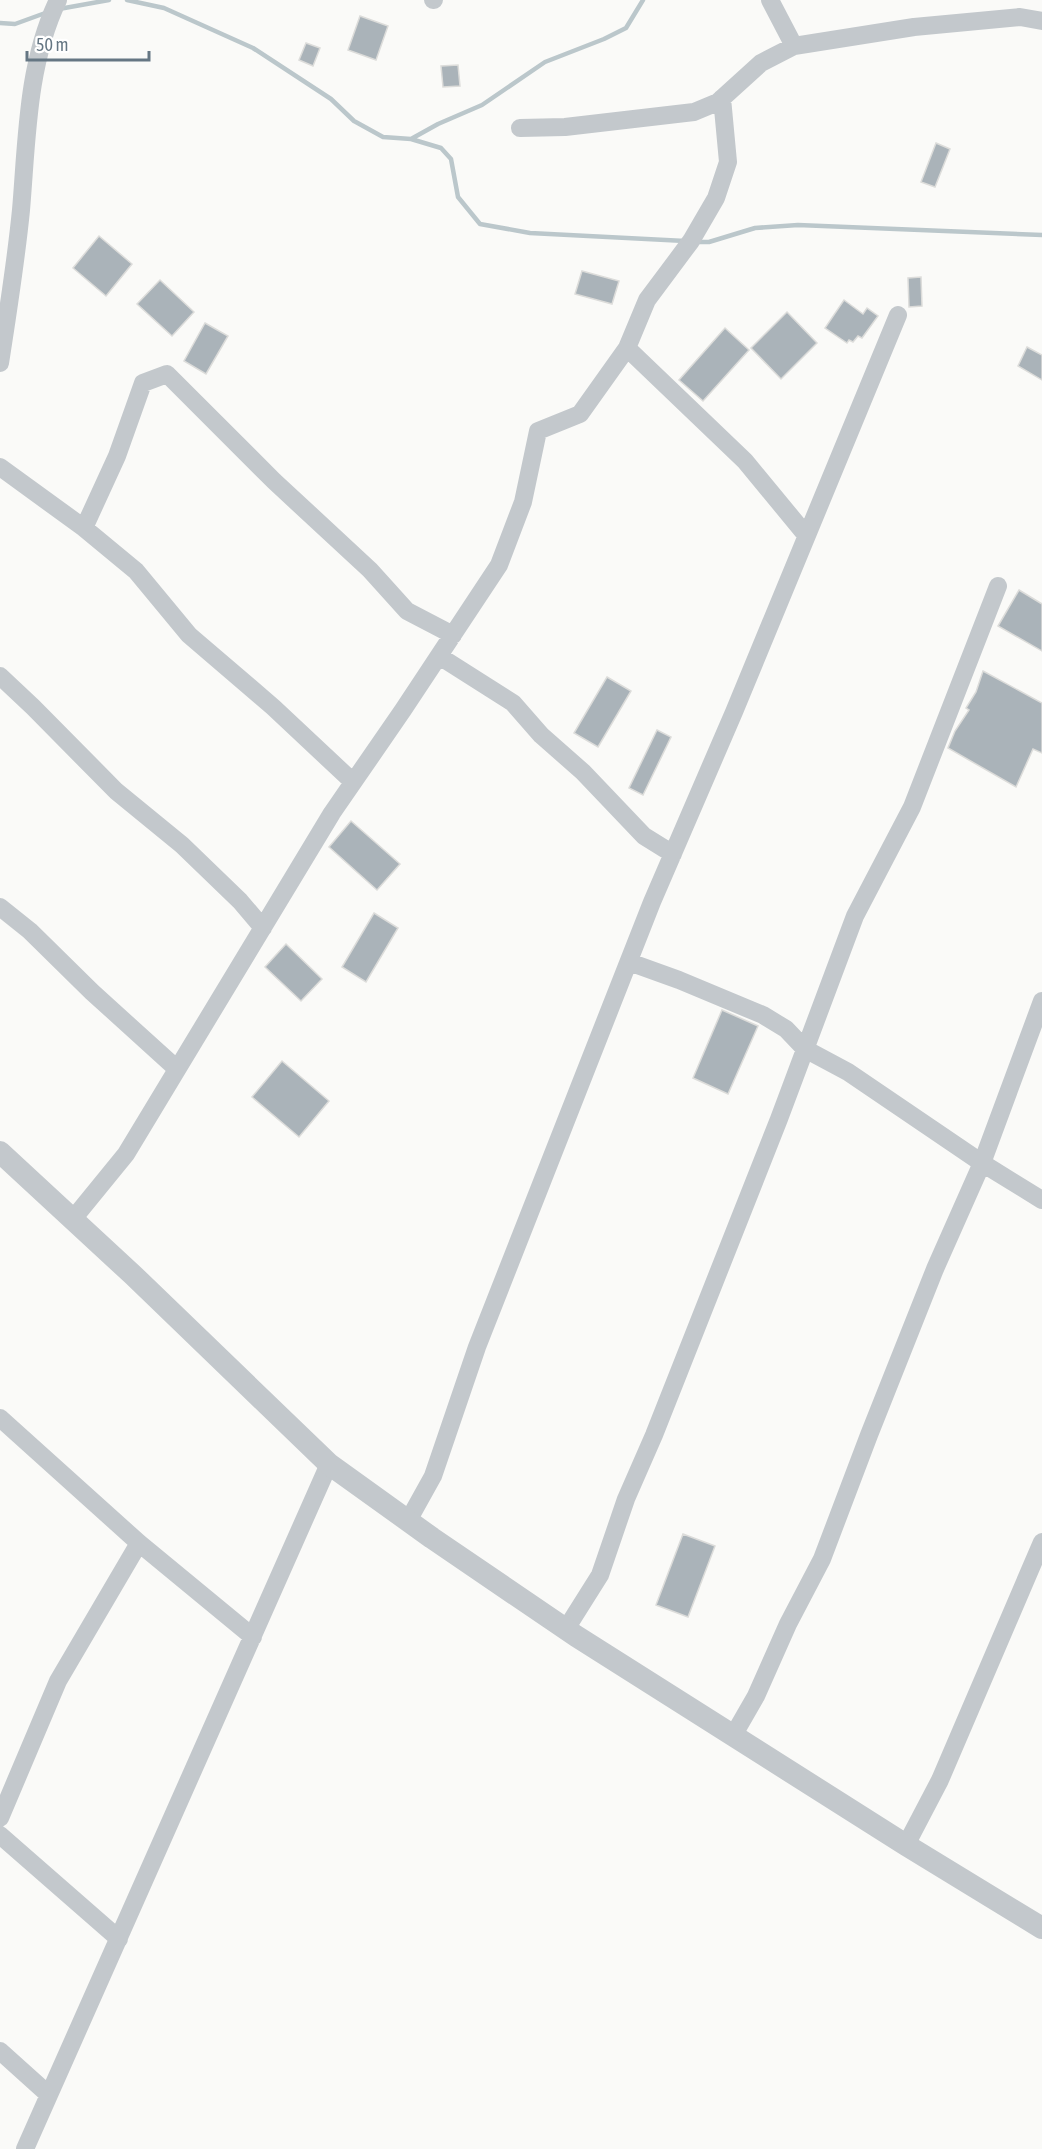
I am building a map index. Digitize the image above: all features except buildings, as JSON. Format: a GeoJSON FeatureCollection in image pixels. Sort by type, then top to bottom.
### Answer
{"type":"FeatureCollection","features":[{"type":"Feature","properties":{"kind":"street"},"geometry":{"type":"LineString","coordinates":[[0,363],[17,250],[32,96],[41,42],[58,0]]}},
{"type":"Feature","properties":{"kind":"street"},"geometry":{"type":"LineString","coordinates":[[770,0],[794,46]]}},
{"type":"Feature","properties":{"kind":"street"},"geometry":{"type":"LineString","coordinates":[[520,128],[565,127],[694,112],[717,102],[761,63],[794,46],[914,27],[1020,17],[1042,21]]}},
{"type":"Feature","properties":{"kind":"street"},"geometry":{"type":"LineString","coordinates":[[73,1219],[126,1154],[332,813],[499,565],[523,502],[538,432],[580,414],[627,348],[646,300],[691,241],[716,198],[728,162],[722,98]]}},
{"type":"Feature","properties":{"kind":"street"},"geometry":{"type":"LineString","coordinates":[[408,1521],[433,1476],[477,1347],[629,962],[897,315]]}},
{"type":"Feature","properties":{"kind":"street"},"geometry":{"type":"LineString","coordinates":[[627,348],[745,461],[806,535]]}},
{"type":"Feature","properties":{"kind":"street"},"geometry":{"type":"LineString","coordinates":[[84,528],[117,456],[143,383],[167,374],[274,481],[370,570],[407,611],[453,635]]}},
{"type":"Feature","properties":{"kind":"street"},"geometry":{"type":"LineString","coordinates":[[0,467],[84,528],[136,571],[189,635],[273,707],[353,782]]}},
{"type":"Feature","properties":{"kind":"street"},"geometry":{"type":"LineString","coordinates":[[566,1629],[600,1575],[626,1499],[654,1435],[779,1119],[855,916],[912,807],[998,586]]}},
{"type":"Feature","properties":{"kind":"street"},"geometry":{"type":"LineString","coordinates":[[439,656],[513,703],[541,735],[583,772],[644,836],[673,854]]}},
{"type":"Feature","properties":{"kind":"street"},"geometry":{"type":"LineString","coordinates":[[0,676],[33,706],[116,791],[182,845],[240,901],[263,928]]}},
{"type":"Feature","properties":{"kind":"street"},"geometry":{"type":"LineString","coordinates":[[0,907],[30,931],[92,992],[177,1069]]}},
{"type":"Feature","properties":{"kind":"street"},"geometry":{"type":"LineString","coordinates":[[629,962],[763,1015],[786,1029],[805,1049],[848,1072],[982,1163],[1042,1200]]}},
{"type":"Feature","properties":{"kind":"street"},"geometry":{"type":"LineString","coordinates":[[733,1736],[756,1696],[788,1624],[822,1559],[868,1435],[935,1269],[982,1163],[1042,1001]]}},
{"type":"Feature","properties":{"kind":"street"},"geometry":{"type":"LineString","coordinates":[[0,1152],[329,1464],[566,1629],[906,1845],[1042,1928]]}},
{"type":"Feature","properties":{"kind":"street"},"geometry":{"type":"LineString","coordinates":[[0,1420],[139,1543],[253,1637]]}},
{"type":"Feature","properties":{"kind":"street"},"geometry":{"type":"LineString","coordinates":[[24,2149],[329,1464]]}},
{"type":"Feature","properties":{"kind":"street"},"geometry":{"type":"LineString","coordinates":[[906,1845],[940,1780],[1042,1542]]}},
{"type":"Feature","properties":{"kind":"street"},"geometry":{"type":"LineString","coordinates":[[0,1818],[58,1681],[139,1543]]}},
{"type":"Feature","properties":{"kind":"street"},"geometry":{"type":"LineString","coordinates":[[0,1835],[119,1939]]}},
{"type":"Feature","properties":{"kind":"street"},"geometry":{"type":"LineString","coordinates":[[0,2051],[49,2095]]}},
{"type":"Feature","properties":{"kind":"waterway"},"geometry":{"type":"LineString","coordinates":[[59,9],[109,0]]}},
{"type":"Feature","properties":{"kind":"waterway"},"geometry":{"type":"LineString","coordinates":[[127,0],[164,8],[253,48],[331,99],[354,121],[383,137],[411,139],[441,148],[451,159],[458,197],[480,224],[530,233],[685,241]]}},
{"type":"Feature","properties":{"kind":"waterway"},"geometry":{"type":"LineString","coordinates":[[411,139],[438,124],[482,105],[545,62],[626,28],[643,0]]}},
{"type":"Feature","properties":{"kind":"waterway"},"geometry":{"type":"LineString","coordinates":[[0,23],[15,24],[48,12]]}},
{"type":"Feature","properties":{"kind":"waterway"},"geometry":{"type":"LineString","coordinates":[[696,242],[709,242],[755,228],[798,225],[1042,235]]}}]}
